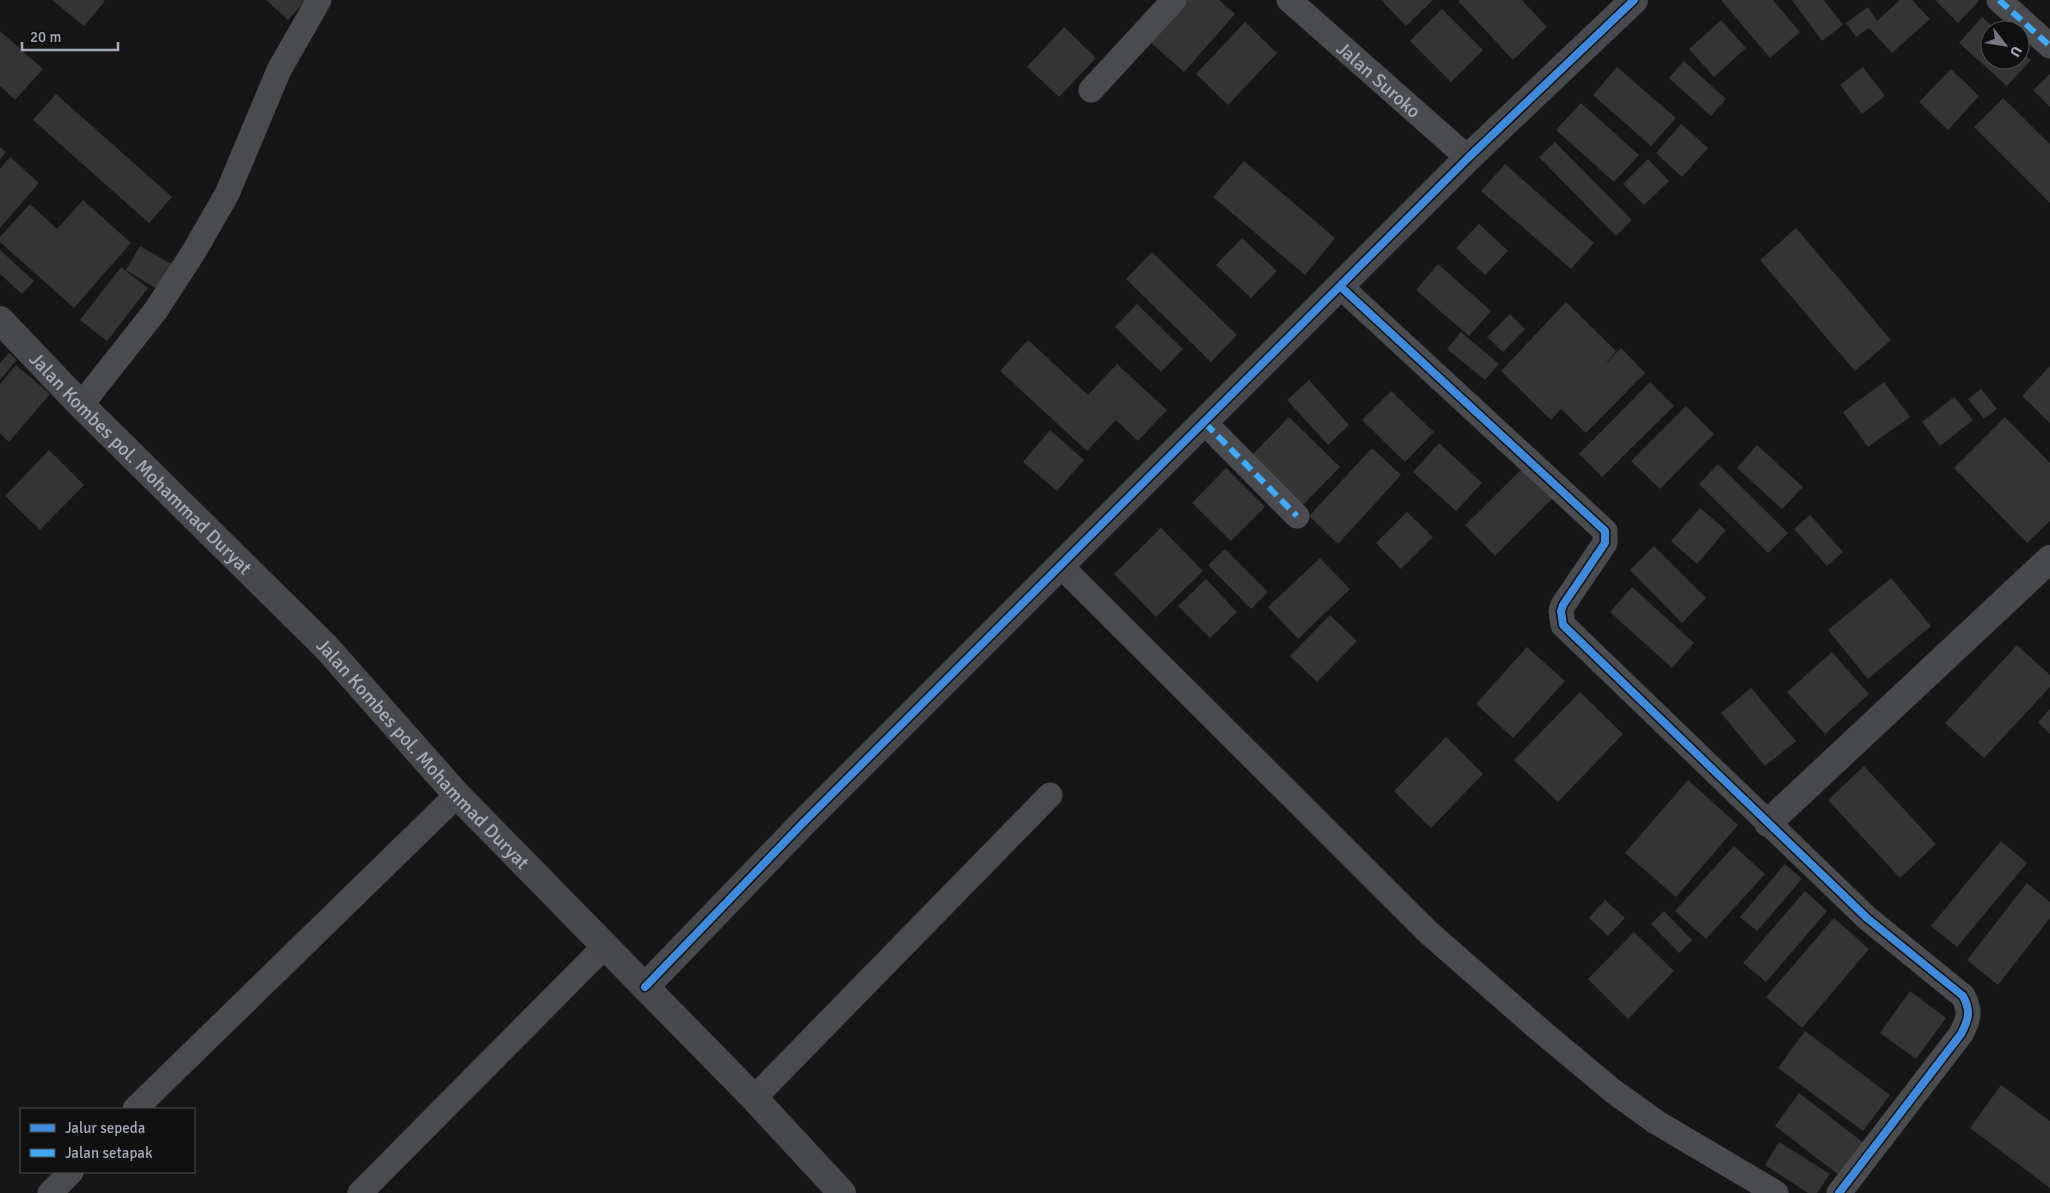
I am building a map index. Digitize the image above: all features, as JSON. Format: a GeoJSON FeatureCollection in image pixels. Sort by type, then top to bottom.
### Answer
{"type":"FeatureCollection","features":[{"type":"Feature","properties":{"kind":"street"},"geometry":{"type":"LineString","coordinates":[[81,405],[156,310],[193,253],[227,194],[279,70],[319,0]]}},
{"type":"Feature","properties":{"kind":"street"},"geometry":{"type":"LineString","coordinates":[[1091,90],[1174,0]]}},
{"type":"Feature","properties":{"kind":"street","name":"Jalan Suroko"},"geometry":{"type":"LineString","coordinates":[[1289,0],[1468,158]]}},
{"type":"Feature","properties":{"kind":"street"},"geometry":{"type":"LineString","coordinates":[[645,987],[804,822],[1468,158],[1634,0]]}},
{"type":"Feature","properties":{"kind":"street"},"geometry":{"type":"LineString","coordinates":[[1999,0],[2050,46]]}},
{"type":"Feature","properties":{"kind":"street"},"geometry":{"type":"LineString","coordinates":[[1341,287],[1601,525],[1607,536],[1605,543],[1563,605],[1561,611],[1564,625],[1867,918],[1963,996],[1969,1007],[1967,1022],[1961,1034],[1839,1193]]}},
{"type":"Feature","properties":{"kind":"street","name":"Jalan Kombes pol. Mohammad Duryat"},"geometry":{"type":"LineString","coordinates":[[0,320],[81,405],[326,647],[457,795],[754,1098],[842,1193]]}},
{"type":"Feature","properties":{"kind":"street"},"geometry":{"type":"LineString","coordinates":[[1205,423],[1297,516]]}},
{"type":"Feature","properties":{"kind":"street"},"geometry":{"type":"LineString","coordinates":[[1768,823],[2050,559]]}},
{"type":"Feature","properties":{"kind":"street"},"geometry":{"type":"LineString","coordinates":[[1061,566],[1429,933],[1613,1091],[1656,1122],[1776,1193]]}},
{"type":"Feature","properties":{"kind":"street"},"geometry":{"type":"LineString","coordinates":[[136,1108],[457,795]]}},
{"type":"Feature","properties":{"kind":"street"},"geometry":{"type":"LineString","coordinates":[[754,1098],[1050,795]]}},
{"type":"Feature","properties":{"kind":"street"},"geometry":{"type":"LineString","coordinates":[[360,1193],[604,947]]}},
{"type":"Feature","properties":{"kind":"street"},"geometry":{"type":"LineString","coordinates":[[50,1193],[70,1173]]}},
{"type":"Feature","properties":{"kind":"building"},"geometry":{"type":"Polygon","coordinates":[[[52,0],[103,0],[105,1],[84,26],[52,0]]]}},
{"type":"Feature","properties":{"kind":"building"},"geometry":{"type":"Polygon","coordinates":[[[266,0],[306,0],[288,20],[266,0]]]}},
{"type":"Feature","properties":{"kind":"building"},"geometry":{"type":"Polygon","coordinates":[[[1185,0],[1219,0],[1235,14],[1184,72],[1149,41],[1185,0]]]}},
{"type":"Feature","properties":{"kind":"building"},"geometry":{"type":"Polygon","coordinates":[[[1381,0],[1433,0],[1406,26],[1381,0]]]}},
{"type":"Feature","properties":{"kind":"building"},"geometry":{"type":"Polygon","coordinates":[[[1522,0],[1547,27],[1513,60],[1458,1],[1522,0]]]}},
{"type":"Feature","properties":{"kind":"building"},"geometry":{"type":"Polygon","coordinates":[[[1721,0],[1773,0],[1800,32],[1770,58],[1721,0]]]}},
{"type":"Feature","properties":{"kind":"building"},"geometry":{"type":"Polygon","coordinates":[[[1792,0],[1824,0],[1843,25],[1822,41],[1792,0]]]}},
{"type":"Feature","properties":{"kind":"building"},"geometry":{"type":"Polygon","coordinates":[[[1900,0],[1912,0],[1930,19],[1892,53],[1869,28],[1856,37],[1846,23],[1868,7],[1877,21],[1900,0]]]}},
{"type":"Feature","properties":{"kind":"building"},"geometry":{"type":"Polygon","coordinates":[[[1935,0],[1977,0],[1979,1],[1958,23],[1935,0]]]}},
{"type":"Feature","properties":{"kind":"building"},"geometry":{"type":"Polygon","coordinates":[[[1442,9],[1483,50],[1451,82],[1410,41],[1442,9]]]}},
{"type":"Feature","properties":{"kind":"building"},"geometry":{"type":"Polygon","coordinates":[[[1982,17],[1985,20],[1980,20],[1980,62],[1959,43],[1982,17]]]}},
{"type":"Feature","properties":{"kind":"building"},"geometry":{"type":"Polygon","coordinates":[[[1721,20],[1746,48],[1714,77],[1689,49],[1721,20]]]}},
{"type":"Feature","properties":{"kind":"building"},"geometry":{"type":"Polygon","coordinates":[[[1245,22],[1277,53],[1228,105],[1196,74],[1245,22]]]}},
{"type":"Feature","properties":{"kind":"building"},"geometry":{"type":"Polygon","coordinates":[[[1064,27],[1096,58],[1059,97],[1027,67],[1064,27]]]}},
{"type":"Feature","properties":{"kind":"building"},"geometry":{"type":"Polygon","coordinates":[[[0,31],[43,69],[15,100],[0,86],[0,31]]]}},
{"type":"Feature","properties":{"kind":"building"},"geometry":{"type":"Polygon","coordinates":[[[1684,61],[1726,99],[1711,116],[1669,78],[1684,61]]]}},
{"type":"Feature","properties":{"kind":"building"},"geometry":{"type":"Polygon","coordinates":[[[1617,67],[1676,118],[1651,146],[1593,95],[1617,67]]]}},
{"type":"Feature","properties":{"kind":"building"},"geometry":{"type":"Polygon","coordinates":[[[1863,67],[1885,96],[1862,114],[1840,85],[1863,67]]]}},
{"type":"Feature","properties":{"kind":"building"},"geometry":{"type":"Polygon","coordinates":[[[1951,69],[1979,96],[1948,130],[1919,102],[1951,69]]]}},
{"type":"Feature","properties":{"kind":"building"},"geometry":{"type":"Polygon","coordinates":[[[1989,70],[2022,70],[2007,86],[1989,70]]]}},
{"type":"Feature","properties":{"kind":"building"},"geometry":{"type":"Polygon","coordinates":[[[2050,74],[2050,107],[2033,90],[2050,74]]]}},
{"type":"Feature","properties":{"kind":"building"},"geometry":{"type":"Polygon","coordinates":[[[56,94],[172,197],[149,223],[33,120],[56,94]]]}},
{"type":"Feature","properties":{"kind":"building"},"geometry":{"type":"Polygon","coordinates":[[[2003,98],[2050,144],[2050,203],[1974,127],[2003,98]]]}},
{"type":"Feature","properties":{"kind":"building"},"geometry":{"type":"Polygon","coordinates":[[[1581,103],[1639,155],[1614,182],[1556,130],[1581,103]]]}},
{"type":"Feature","properties":{"kind":"building"},"geometry":{"type":"Polygon","coordinates":[[[1681,124],[1708,148],[1682,177],[1656,153],[1681,124]]]}},
{"type":"Feature","properties":{"kind":"building"},"geometry":{"type":"Polygon","coordinates":[[[1555,142],[1632,220],[1616,236],[1539,157],[1555,142]]]}},
{"type":"Feature","properties":{"kind":"building"},"geometry":{"type":"Polygon","coordinates":[[[0,147],[6,152],[0,160],[0,147]]]}},
{"type":"Feature","properties":{"kind":"building"},"geometry":{"type":"Polygon","coordinates":[[[10,157],[39,183],[0,228],[0,169],[10,157]]]}},
{"type":"Feature","properties":{"kind":"building"},"geometry":{"type":"Polygon","coordinates":[[[1648,159],[1669,181],[1644,205],[1623,184],[1648,159]]]}},
{"type":"Feature","properties":{"kind":"building"},"geometry":{"type":"Polygon","coordinates":[[[1244,161],[1335,238],[1305,275],[1213,197],[1244,161]]]}},
{"type":"Feature","properties":{"kind":"building"},"geometry":{"type":"Polygon","coordinates":[[[1505,164],[1594,243],[1571,269],[1481,191],[1505,164]]]}},
{"type":"Feature","properties":{"kind":"building"},"geometry":{"type":"Polygon","coordinates":[[[83,200],[131,243],[74,308],[0,242],[0,237],[30,204],[57,229],[83,200]]]}},
{"type":"Feature","properties":{"kind":"building"},"geometry":{"type":"Polygon","coordinates":[[[1479,224],[1508,251],[1485,275],[1456,248],[1479,224]]]}},
{"type":"Feature","properties":{"kind":"building"},"geometry":{"type":"Polygon","coordinates":[[[1796,228],[1891,340],[1855,371],[1760,260],[1796,228]]]}},
{"type":"Feature","properties":{"kind":"building"},"geometry":{"type":"Polygon","coordinates":[[[1242,238],[1277,271],[1251,298],[1216,265],[1242,238]]]}},
{"type":"Feature","properties":{"kind":"building"},"geometry":{"type":"Polygon","coordinates":[[[140,246],[175,266],[160,291],[126,270],[140,246]]]}},
{"type":"Feature","properties":{"kind":"building"},"geometry":{"type":"Polygon","coordinates":[[[0,250],[34,281],[22,294],[0,274],[0,250]]]}},
{"type":"Feature","properties":{"kind":"building"},"geometry":{"type":"Polygon","coordinates":[[[1152,252],[1237,335],[1211,362],[1126,279],[1152,252]]]}},
{"type":"Feature","properties":{"kind":"building"},"geometry":{"type":"Polygon","coordinates":[[[1438,264],[1491,311],[1469,336],[1416,290],[1438,264]]]}},
{"type":"Feature","properties":{"kind":"building"},"geometry":{"type":"Polygon","coordinates":[[[121,267],[148,288],[107,341],[80,320],[121,267]]]}},
{"type":"Feature","properties":{"kind":"building"},"geometry":{"type":"Polygon","coordinates":[[[1566,302],[1616,351],[1603,367],[1621,348],[1645,373],[1586,433],[1561,409],[1551,420],[1501,371],[1566,302]]]}},
{"type":"Feature","properties":{"kind":"building"},"geometry":{"type":"Polygon","coordinates":[[[1137,304],[1183,349],[1161,372],[1115,327],[1137,304]]]}},
{"type":"Feature","properties":{"kind":"building"},"geometry":{"type":"Polygon","coordinates":[[[1510,314],[1525,329],[1503,352],[1487,337],[1510,314]]]}},
{"type":"Feature","properties":{"kind":"building"},"geometry":{"type":"Polygon","coordinates":[[[1461,332],[1499,364],[1485,380],[1447,349],[1461,332]]]}},
{"type":"Feature","properties":{"kind":"building"},"geometry":{"type":"Polygon","coordinates":[[[1028,340],[1088,395],[1117,364],[1167,410],[1138,441],[1116,420],[1087,451],[1000,371],[1028,340]]]}},
{"type":"Feature","properties":{"kind":"building"},"geometry":{"type":"Polygon","coordinates":[[[9,353],[17,360],[0,380],[0,363],[9,353]]]}},
{"type":"Feature","properties":{"kind":"building"},"geometry":{"type":"Polygon","coordinates":[[[16,365],[50,394],[9,442],[0,433],[0,384],[16,365]]]}},
{"type":"Feature","properties":{"kind":"building"},"geometry":{"type":"Polygon","coordinates":[[[2050,366],[2050,423],[2022,396],[2050,366]]]}},
{"type":"Feature","properties":{"kind":"building"},"geometry":{"type":"Polygon","coordinates":[[[1309,380],[1349,425],[1328,445],[1287,400],[1309,380]]]}},
{"type":"Feature","properties":{"kind":"building"},"geometry":{"type":"Polygon","coordinates":[[[1650,382],[1674,406],[1602,477],[1579,454],[1650,382]]]}},
{"type":"Feature","properties":{"kind":"building"},"geometry":{"type":"Polygon","coordinates":[[[1884,382],[1910,417],[1868,447],[1843,412],[1884,382]]]}},
{"type":"Feature","properties":{"kind":"building"},"geometry":{"type":"Polygon","coordinates":[[[1981,389],[1997,409],[1984,419],[1968,399],[1981,389]]]}},
{"type":"Feature","properties":{"kind":"building"},"geometry":{"type":"Polygon","coordinates":[[[1391,391],[1434,432],[1405,462],[1362,420],[1391,391]]]}},
{"type":"Feature","properties":{"kind":"building"},"geometry":{"type":"Polygon","coordinates":[[[1954,397],[1973,420],[1940,446],[1922,422],[1954,397]]]}},
{"type":"Feature","properties":{"kind":"building"},"geometry":{"type":"Polygon","coordinates":[[[1686,406],[1714,434],[1660,489],[1631,461],[1686,406]]]}},
{"type":"Feature","properties":{"kind":"building"},"geometry":{"type":"Polygon","coordinates":[[[1289,417],[1340,467],[1303,505],[1252,455],[1289,417]]]}},
{"type":"Feature","properties":{"kind":"building"},"geometry":{"type":"Polygon","coordinates":[[[2005,417],[2050,463],[2050,521],[2027,543],[1954,468],[2005,417]]]}},
{"type":"Feature","properties":{"kind":"building"},"geometry":{"type":"Polygon","coordinates":[[[1050,430],[1084,460],[1057,491],[1023,462],[1050,430]]]}},
{"type":"Feature","properties":{"kind":"building"},"geometry":{"type":"Polygon","coordinates":[[[1439,443],[1482,483],[1456,511],[1413,472],[1439,443]]]}},
{"type":"Feature","properties":{"kind":"building"},"geometry":{"type":"Polygon","coordinates":[[[1757,445],[1803,487],[1782,509],[1737,468],[1757,445]]]}},
{"type":"Feature","properties":{"kind":"building"},"geometry":{"type":"Polygon","coordinates":[[[1372,448],[1401,475],[1338,544],[1309,516],[1372,448]]]}},
{"type":"Feature","properties":{"kind":"building"},"geometry":{"type":"Polygon","coordinates":[[[49,450],[84,485],[40,530],[5,496],[49,450]]]}},
{"type":"Feature","properties":{"kind":"building"},"geometry":{"type":"Polygon","coordinates":[[[1718,464],[1788,533],[1768,553],[1699,484],[1718,464]]]}},
{"type":"Feature","properties":{"kind":"building"},"geometry":{"type":"Polygon","coordinates":[[[1226,468],[1265,507],[1231,541],[1192,503],[1226,468]]]}},
{"type":"Feature","properties":{"kind":"building"},"geometry":{"type":"Polygon","coordinates":[[[1522,469],[1552,499],[1495,556],[1465,525],[1522,469]]]}},
{"type":"Feature","properties":{"kind":"building"},"geometry":{"type":"Polygon","coordinates":[[[1700,508],[1726,530],[1697,564],[1671,541],[1700,508]]]}},
{"type":"Feature","properties":{"kind":"building"},"geometry":{"type":"Polygon","coordinates":[[[1407,512],[1433,537],[1401,569],[1376,543],[1407,512]]]}},
{"type":"Feature","properties":{"kind":"building"},"geometry":{"type":"Polygon","coordinates":[[[1810,515],[1843,552],[1827,566],[1794,529],[1810,515]]]}},
{"type":"Feature","properties":{"kind":"building"},"geometry":{"type":"Polygon","coordinates":[[[1161,528],[1203,571],[1156,617],[1114,574],[1161,528]]]}},
{"type":"Feature","properties":{"kind":"building"},"geometry":{"type":"Polygon","coordinates":[[[1654,546],[1706,598],[1682,623],[1630,570],[1654,546]]]}},
{"type":"Feature","properties":{"kind":"building"},"geometry":{"type":"Polygon","coordinates":[[[1225,549],[1268,592],[1251,609],[1208,565],[1225,549]]]}},
{"type":"Feature","properties":{"kind":"building"},"geometry":{"type":"Polygon","coordinates":[[[1320,558],[1350,589],[1298,639],[1268,607],[1320,558]]]}},
{"type":"Feature","properties":{"kind":"building"},"geometry":{"type":"Polygon","coordinates":[[[1891,578],[1931,626],[1868,679],[1828,630],[1891,578]]]}},
{"type":"Feature","properties":{"kind":"building"},"geometry":{"type":"Polygon","coordinates":[[[1206,579],[1237,612],[1210,638],[1178,606],[1206,579]]]}},
{"type":"Feature","properties":{"kind":"building"},"geometry":{"type":"Polygon","coordinates":[[[1632,587],[1694,643],[1672,668],[1610,612],[1632,587]]]}},
{"type":"Feature","properties":{"kind":"building"},"geometry":{"type":"Polygon","coordinates":[[[1330,615],[1357,641],[1317,682],[1290,656],[1330,615]]]}},
{"type":"Feature","properties":{"kind":"building"},"geometry":{"type":"Polygon","coordinates":[[[2017,645],[2050,675],[2050,687],[1984,758],[1945,723],[2017,645]]]}},
{"type":"Feature","properties":{"kind":"building"},"geometry":{"type":"Polygon","coordinates":[[[1527,647],[1565,681],[1513,738],[1476,704],[1527,647]]]}},
{"type":"Feature","properties":{"kind":"building"},"geometry":{"type":"Polygon","coordinates":[[[1832,652],[1869,694],[1825,734],[1787,692],[1832,652]]]}},
{"type":"Feature","properties":{"kind":"building"},"geometry":{"type":"Polygon","coordinates":[[[1751,688],[1796,741],[1765,766],[1721,713],[1751,688]]]}},
{"type":"Feature","properties":{"kind":"building"},"geometry":{"type":"Polygon","coordinates":[[[1580,692],[1623,734],[1558,802],[1514,760],[1580,692]]]}},
{"type":"Feature","properties":{"kind":"building"},"geometry":{"type":"Polygon","coordinates":[[[2050,709],[2050,734],[2038,722],[2050,709]]]}},
{"type":"Feature","properties":{"kind":"building"},"geometry":{"type":"Polygon","coordinates":[[[1446,737],[1483,774],[1431,828],[1394,791],[1446,737]]]}},
{"type":"Feature","properties":{"kind":"building"},"geometry":{"type":"Polygon","coordinates":[[[1864,766],[1936,844],[1900,878],[1828,800],[1864,766]]]}},
{"type":"Feature","properties":{"kind":"building"},"geometry":{"type":"Polygon","coordinates":[[[1688,780],[1738,825],[1676,897],[1625,853],[1688,780]]]}},
{"type":"Feature","properties":{"kind":"building"},"geometry":{"type":"Polygon","coordinates":[[[2001,841],[2027,863],[1957,947],[1931,926],[2001,841]]]}},
{"type":"Feature","properties":{"kind":"building"},"geometry":{"type":"Polygon","coordinates":[[[1734,846],[1765,874],[1706,939],[1675,911],[1734,846]]]}},
{"type":"Feature","properties":{"kind":"building"},"geometry":{"type":"Polygon","coordinates":[[[1785,864],[1802,879],[1757,931],[1740,917],[1785,864]]]}},
{"type":"Feature","properties":{"kind":"building"},"geometry":{"type":"Polygon","coordinates":[[[2027,883],[2050,902],[2050,918],[1998,985],[1967,960],[2027,883]]]}},
{"type":"Feature","properties":{"kind":"building"},"geometry":{"type":"Polygon","coordinates":[[[1805,891],[1827,911],[1766,982],[1743,963],[1805,891]]]}},
{"type":"Feature","properties":{"kind":"building"},"geometry":{"type":"Polygon","coordinates":[[[1605,900],[1625,918],[1608,936],[1589,918],[1605,900]]]}},
{"type":"Feature","properties":{"kind":"building"},"geometry":{"type":"Polygon","coordinates":[[[1664,911],[1692,940],[1679,953],[1651,924],[1664,911]]]}},
{"type":"Feature","properties":{"kind":"building"},"geometry":{"type":"Polygon","coordinates":[[[1834,918],[1869,949],[1802,1028],[1766,997],[1834,918]]]}},
{"type":"Feature","properties":{"kind":"building"},"geometry":{"type":"Polygon","coordinates":[[[1634,932],[1674,971],[1628,1019],[1588,979],[1634,932]]]}},
{"type":"Feature","properties":{"kind":"building"},"geometry":{"type":"Polygon","coordinates":[[[1910,991],[1946,1018],[1916,1059],[1880,1033],[1910,991]]]}},
{"type":"Feature","properties":{"kind":"building"},"geometry":{"type":"Polygon","coordinates":[[[1805,1031],[1890,1095],[1863,1131],[1778,1068],[1805,1031]]]}},
{"type":"Feature","properties":{"kind":"building"},"geometry":{"type":"Polygon","coordinates":[[[2001,1085],[2050,1121],[2050,1188],[1970,1128],[2001,1085]]]}},
{"type":"Feature","properties":{"kind":"building"},"geometry":{"type":"Polygon","coordinates":[[[1799,1093],[1865,1144],[1840,1176],[1775,1126],[1799,1093]]]}},
{"type":"Feature","properties":{"kind":"building"},"geometry":{"type":"Polygon","coordinates":[[[1779,1142],[1830,1174],[1817,1193],[1808,1193],[1765,1165],[1779,1142]]]}},
{"type":"Feature","properties":{"kind":"marked path"},"geometry":{"type":"LineString","coordinates":[[1999,0],[2050,46]]}},
{"type":"Feature","properties":{"kind":"marked path"},"geometry":{"type":"LineString","coordinates":[[1205,423],[1297,516]]}},
{"type":"Feature","properties":{"kind":"cycle path"},"geometry":{"type":"LineString","coordinates":[[645,987],[804,822],[1468,158],[1634,0]]}},
{"type":"Feature","properties":{"kind":"cycle path"},"geometry":{"type":"LineString","coordinates":[[1341,287],[1605,531],[1605,543],[1563,605],[1561,611],[1563,625],[1867,918],[1963,996],[1968,1015],[1961,1034],[1839,1193]]}}]}
